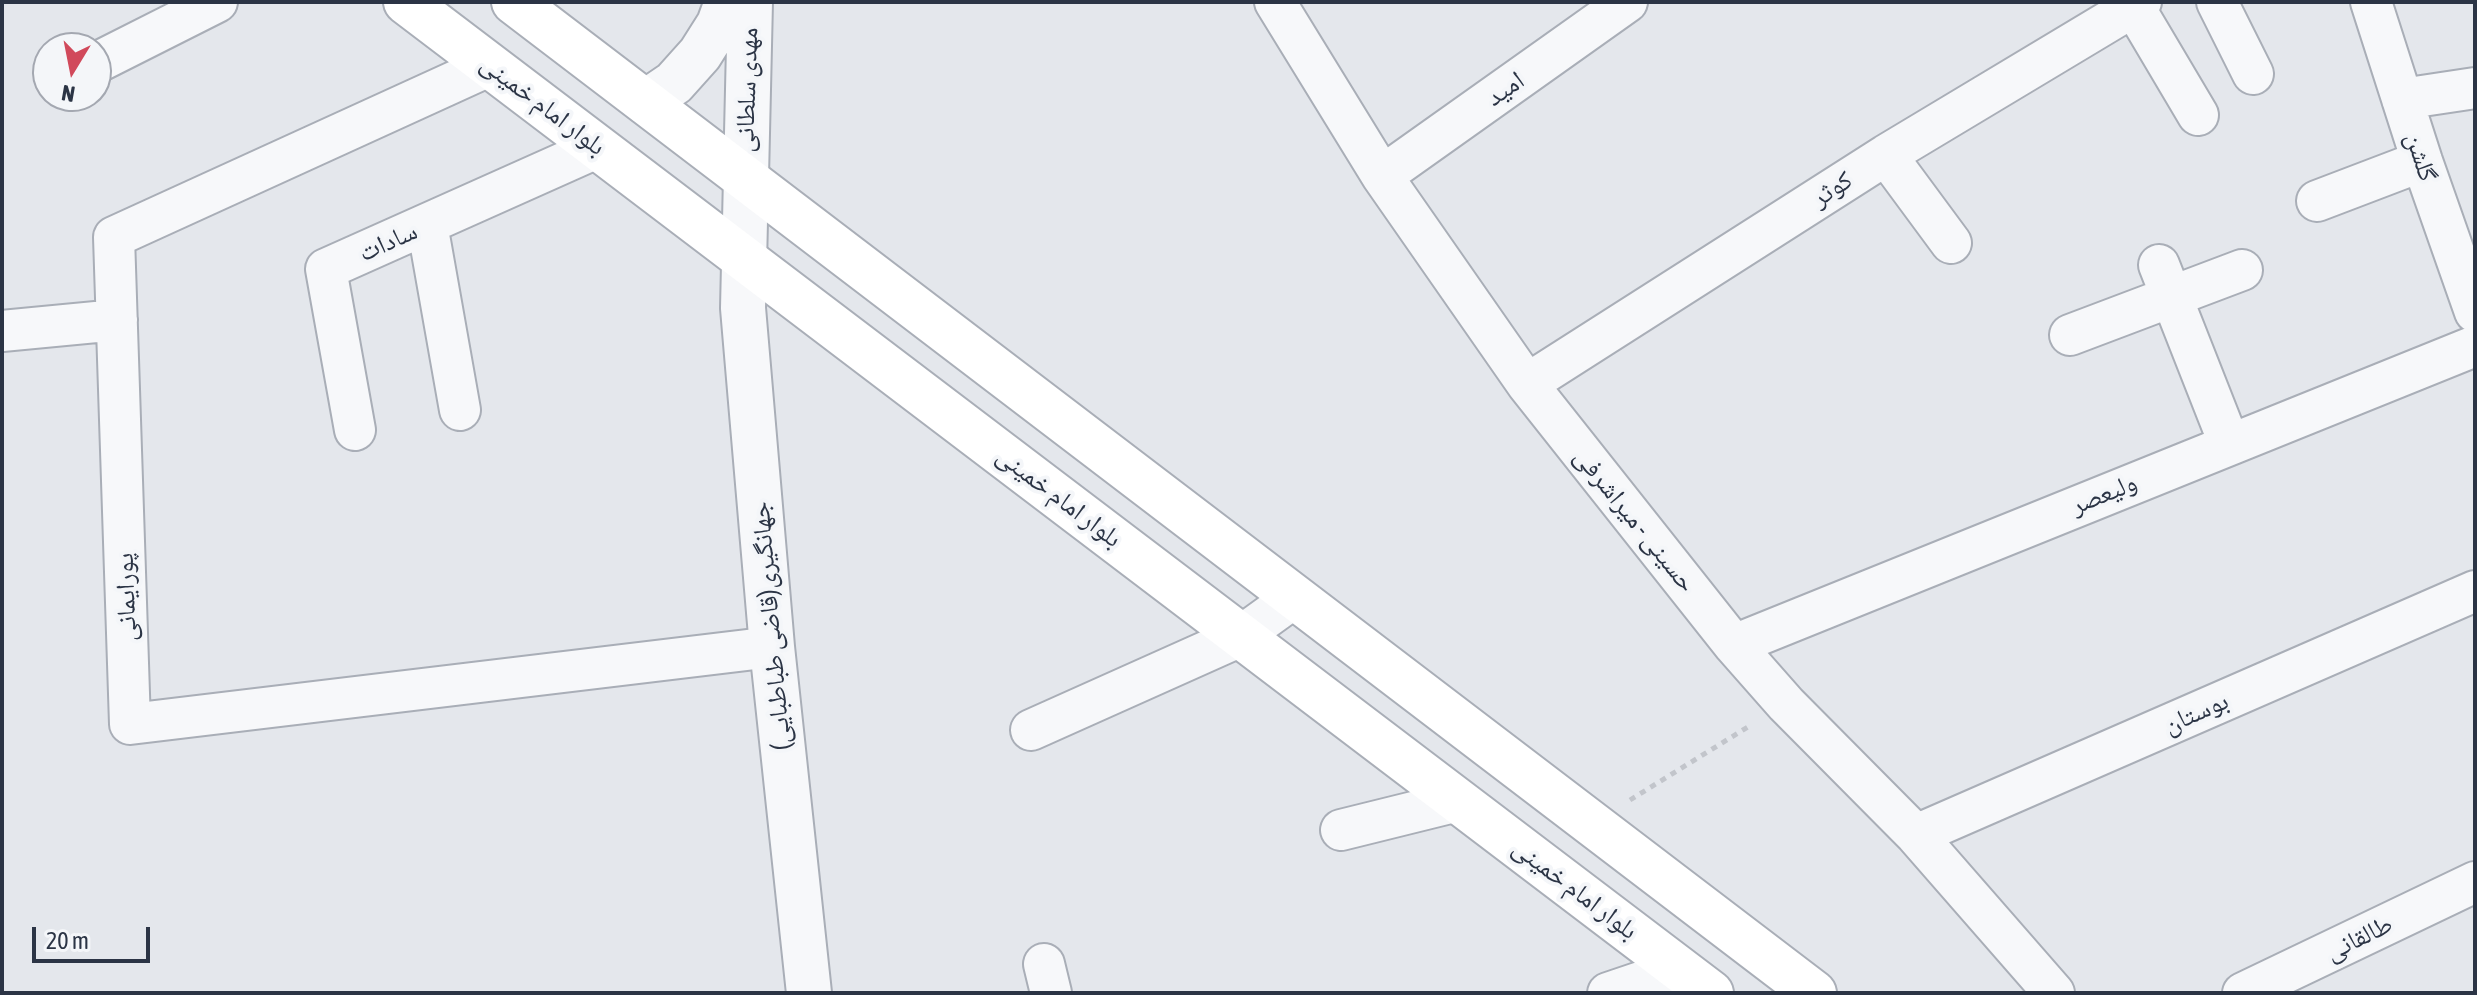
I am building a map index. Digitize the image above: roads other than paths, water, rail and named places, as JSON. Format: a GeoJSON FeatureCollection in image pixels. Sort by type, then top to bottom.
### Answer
{"type":"FeatureCollection","features":[{"type":"Feature","properties":{"kind":"main road","name":"بلوار امام خمینی"},"geometry":{"type":"LineString","coordinates":[[406,2],[1695,981]]}},
{"type":"Feature","properties":{"kind":"main road"},"geometry":{"type":"LineString","coordinates":[[514,2],[1814,993]]}},
{"type":"Feature","properties":{"kind":"street"},"geometry":{"type":"LineString","coordinates":[[112,55],[217,2]]}},
{"type":"Feature","properties":{"kind":"street"},"geometry":{"type":"LineString","coordinates":[[646,102],[674,83],[700,54],[719,24],[727,2]]}},
{"type":"Feature","properties":{"kind":"street","name":"مهدی سلطانی"},"geometry":{"type":"LineString","coordinates":[[745,257],[750,2]]}},
{"type":"Feature","properties":{"kind":"street","name":"حسینی - میراشرفی"},"geometry":{"type":"LineString","coordinates":[[1275,2],[1382,176],[1527,384],[1734,645],[1786,704],[1916,835],[2054,993]]}},
{"type":"Feature","properties":{"kind":"street","name":"امید"},"geometry":{"type":"LineString","coordinates":[[1382,176],[1627,2]]}},
{"type":"Feature","properties":{"kind":"street"},"geometry":{"type":"LineString","coordinates":[[2217,2],[2253,74]]}},
{"type":"Feature","properties":{"kind":"street","name":"گلشن"},"geometry":{"type":"LineString","coordinates":[[2371,2],[2475,312]]}},
{"type":"Feature","properties":{"kind":"street"},"geometry":{"type":"LineString","coordinates":[[2138,4],[2198,115]]}},
{"type":"Feature","properties":{"kind":"street","name":"کوثر"},"geometry":{"type":"LineString","coordinates":[[1527,384],[1886,155],[2138,4]]}},
{"type":"Feature","properties":{"kind":"street","name":"پورایمانی"},"geometry":{"type":"LineString","coordinates":[[491,65],[114,237],[130,724],[772,647]]}},
{"type":"Feature","properties":{"kind":"street"},"geometry":{"type":"LineString","coordinates":[[2402,99],[2475,88]]}},
{"type":"Feature","properties":{"kind":"street","name":"سادات"},"geometry":{"type":"LineString","coordinates":[[355,430],[326,269],[599,147]]}},
{"type":"Feature","properties":{"kind":"street"},"geometry":{"type":"LineString","coordinates":[[1886,155],[1951,243]]}},
{"type":"Feature","properties":{"kind":"street"},"geometry":{"type":"LineString","coordinates":[[2317,201],[2422,161]]}},
{"type":"Feature","properties":{"kind":"street"},"geometry":{"type":"LineString","coordinates":[[427,224],[460,410]]}},
{"type":"Feature","properties":{"kind":"street","name":"جهانگیری(قاضی طباطبایی)"},"geometry":{"type":"LineString","coordinates":[[745,257],[743,308],[772,647],[809,993]]}},
{"type":"Feature","properties":{"kind":"street"},"geometry":{"type":"LineString","coordinates":[[2070,335],[2165,281],[2242,270]]}},
{"type":"Feature","properties":{"kind":"street"},"geometry":{"type":"LineString","coordinates":[[2165,281],[2229,443]]}},
{"type":"Feature","properties":{"kind":"street"},"geometry":{"type":"LineString","coordinates":[[2,331],[117,320]]}},
{"type":"Feature","properties":{"kind":"street","name":"ولیعصر"},"geometry":{"type":"LineString","coordinates":[[1734,645],[2475,346]]}},
{"type":"Feature","properties":{"kind":"street","name":"بوستان"},"geometry":{"type":"LineString","coordinates":[[1916,835],[2475,591]]}},
{"type":"Feature","properties":{"kind":"street"},"geometry":{"type":"LineString","coordinates":[[1031,730],[1241,636],[1295,597]]}},
{"type":"Feature","properties":{"kind":"street"},"geometry":{"type":"LineString","coordinates":[[1341,830],[1458,801]]}},
{"type":"Feature","properties":{"kind":"street","name":"طالقانی"},"geometry":{"type":"LineString","coordinates":[[2243,993],[2475,882]]}},
{"type":"Feature","properties":{"kind":"street"},"geometry":{"type":"LineString","coordinates":[[1608,993],[1695,981]]}}]}
